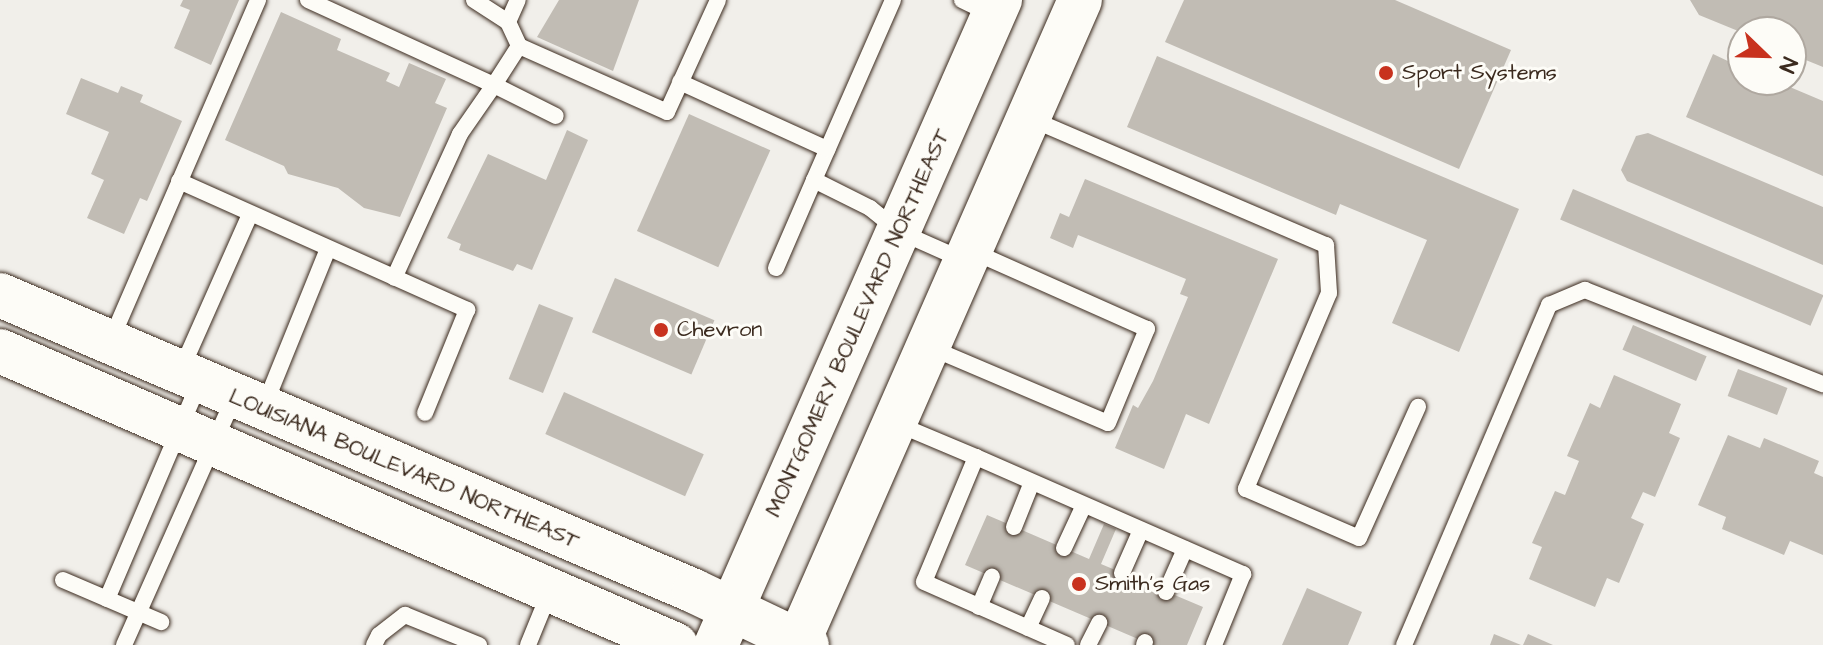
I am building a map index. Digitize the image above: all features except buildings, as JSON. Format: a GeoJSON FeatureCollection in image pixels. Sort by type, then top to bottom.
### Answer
{"type":"FeatureCollection","features":[{"type":"Feature","properties":{"kind":"main road"},"geometry":{"type":"LineString","coordinates":[[801,644],[927,346],[1080,0]]}},
{"type":"Feature","properties":{"kind":"main road","name":"MONTGOMERY BOULEVARD NORTHEAST"},"geometry":{"type":"LineString","coordinates":[[725,627],[898,231],[985,5]]}},
{"type":"Feature","properties":{"kind":"main road","name":"LOUISIANA BOULEVARD NORTHEAST"},"geometry":{"type":"LineString","coordinates":[[0,295],[219,390],[725,627],[801,644]]}},
{"type":"Feature","properties":{"kind":"main road"},"geometry":{"type":"LineString","coordinates":[[0,351],[676,645]]}},
{"type":"Feature","properties":{"kind":"lane"},"geometry":{"type":"LineString","coordinates":[[110,342],[258,0]]}},
{"type":"Feature","properties":{"kind":"lane"},"geometry":{"type":"LineString","coordinates":[[308,0],[556,116]]}},
{"type":"Feature","properties":{"kind":"lane"},"geometry":{"type":"LineString","coordinates":[[474,0],[508,22],[519,46],[667,112],[718,0]]}},
{"type":"Feature","properties":{"kind":"lane"},"geometry":{"type":"LineString","coordinates":[[508,22],[518,0]]}},
{"type":"Feature","properties":{"kind":"lane"},"geometry":{"type":"LineString","coordinates":[[776,268],[893,0]]}},
{"type":"Feature","properties":{"kind":"lane"},"geometry":{"type":"LineString","coordinates":[[394,278],[460,134],[519,46]]}},
{"type":"Feature","properties":{"kind":"lane"},"geometry":{"type":"LineString","coordinates":[[680,82],[827,149]]}},
{"type":"Feature","properties":{"kind":"lane"},"geometry":{"type":"LineString","coordinates":[[1028,118],[1326,245],[1329,293],[1246,489],[1359,538],[1418,407]]}},
{"type":"Feature","properties":{"kind":"lane"},"geometry":{"type":"LineString","coordinates":[[814,180],[870,208],[898,231],[967,255],[1147,329],[1108,423],[927,346]]}},
{"type":"Feature","properties":{"kind":"lane"},"geometry":{"type":"LineString","coordinates":[[179,181],[467,310],[425,413]]}},
{"type":"Feature","properties":{"kind":"lane"},"geometry":{"type":"LineString","coordinates":[[124,645],[139,612],[198,435],[219,390],[250,214]]}},
{"type":"Feature","properties":{"kind":"lane"},"geometry":{"type":"LineString","coordinates":[[107,599],[198,435],[219,390],[328,249]]}},
{"type":"Feature","properties":{"kind":"lane"},"geometry":{"type":"LineString","coordinates":[[1404,645],[1549,305],[1585,290],[1823,384]]}},
{"type":"Feature","properties":{"kind":"lane"},"geometry":{"type":"LineString","coordinates":[[894,423],[1243,574],[1214,645]]}},
{"type":"Feature","properties":{"kind":"lane"},"geometry":{"type":"LineString","coordinates":[[976,457],[924,582],[1067,645]]}},
{"type":"Feature","properties":{"kind":"lane"},"geometry":{"type":"LineString","coordinates":[[1014,527],[1032,482]]}},
{"type":"Feature","properties":{"kind":"lane"},"geometry":{"type":"LineString","coordinates":[[1064,548],[1084,505]]}},
{"type":"Feature","properties":{"kind":"lane"},"geometry":{"type":"LineString","coordinates":[[1122,573],[1141,530]]}},
{"type":"Feature","properties":{"kind":"lane"},"geometry":{"type":"LineString","coordinates":[[1166,592],[1185,549]]}},
{"type":"Feature","properties":{"kind":"lane"},"geometry":{"type":"LineString","coordinates":[[979,607],[992,577]]}},
{"type":"Feature","properties":{"kind":"lane"},"geometry":{"type":"LineString","coordinates":[[63,580],[161,622]]}},
{"type":"Feature","properties":{"kind":"lane"},"geometry":{"type":"LineString","coordinates":[[528,645],[551,590]]}},
{"type":"Feature","properties":{"kind":"lane"},"geometry":{"type":"LineString","coordinates":[[1028,628],[1042,598]]}},
{"type":"Feature","properties":{"kind":"lane"},"geometry":{"type":"LineString","coordinates":[[374,645],[394,620],[405,615],[479,645]]}},
{"type":"Feature","properties":{"kind":"lane"},"geometry":{"type":"LineString","coordinates":[[1088,645],[1099,623]]}},
{"type":"Feature","properties":{"kind":"place","name":"Sport Systems"},"geometry":{"type":"Point","coordinates":[1386,73]}},
{"type":"Feature","properties":{"kind":"place","name":"Chevron"},"geometry":{"type":"Point","coordinates":[661,330]}},
{"type":"Feature","properties":{"kind":"place","name":"Smith's Gas"},"geometry":{"type":"Point","coordinates":[1079,584]}}]}
